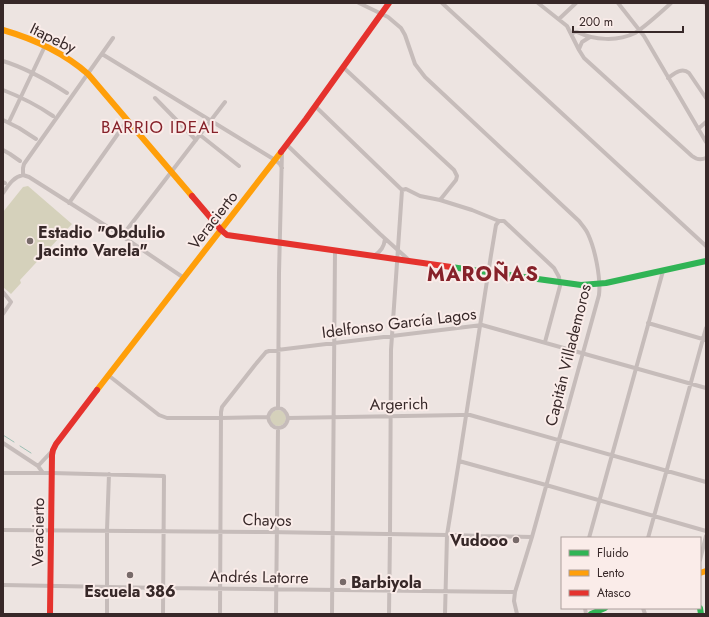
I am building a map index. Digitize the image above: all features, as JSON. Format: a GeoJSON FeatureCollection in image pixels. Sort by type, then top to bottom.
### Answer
{"type":"FeatureCollection","features":[{"type":"Feature","properties":{"kind":"street","name":"Capitán Villademoros"},"geometry":{"type":"LineString","coordinates":[[359,3],[388,17],[404,32],[415,64],[425,77],[579,221],[584,226],[591,240],[599,272],[599,295],[532,537],[515,592],[514,601],[517,614]]}},
{"type":"Feature","properties":{"kind":"street","name":"Veracierto"},"geometry":{"type":"LineString","coordinates":[[38,466],[53,450],[108,375],[316,107],[389,3]]}},
{"type":"Feature","properties":{"kind":"street"},"geometry":{"type":"LineString","coordinates":[[442,3],[706,246]]}},
{"type":"Feature","properties":{"kind":"street"},"geometry":{"type":"LineString","coordinates":[[538,3],[567,26],[584,58],[692,156],[699,159],[706,158]]}},
{"type":"Feature","properties":{"kind":"street"},"geometry":{"type":"LineString","coordinates":[[559,19],[576,3]]}},
{"type":"Feature","properties":{"kind":"street"},"geometry":{"type":"LineString","coordinates":[[618,3],[639,30],[706,142]]}},
{"type":"Feature","properties":{"kind":"street"},"geometry":{"type":"LineString","coordinates":[[571,34],[577,32],[590,37],[604,39],[620,38],[639,30],[671,3]]}},
{"type":"Feature","properties":{"kind":"street","name":"Itapeby"},"geometry":{"type":"LineString","coordinates":[[3,30],[45,46],[71,60],[88,74],[221,230]]}},
{"type":"Feature","properties":{"kind":"street"},"geometry":{"type":"LineString","coordinates":[[579,50],[582,42],[590,37]]}},
{"type":"Feature","properties":{"kind":"street"},"geometry":{"type":"LineString","coordinates":[[23,175],[22,168],[24,164],[113,38]]}},
{"type":"Feature","properties":{"kind":"street"},"geometry":{"type":"LineString","coordinates":[[9,122],[45,46]]}},
{"type":"Feature","properties":{"kind":"street"},"geometry":{"type":"LineString","coordinates":[[102,54],[275,160],[282,168]]}},
{"type":"Feature","properties":{"kind":"street"},"geometry":{"type":"LineString","coordinates":[[3,61],[24,68],[67,93]]}},
{"type":"Feature","properties":{"kind":"street"},"geometry":{"type":"LineString","coordinates":[[344,68],[454,170],[457,176],[456,180],[440,200]]}},
{"type":"Feature","properties":{"kind":"street"},"geometry":{"type":"LineString","coordinates":[[668,78],[680,70],[686,70],[706,98]]}},
{"type":"Feature","properties":{"kind":"street"},"geometry":{"type":"LineString","coordinates":[[3,90],[21,97],[53,116]]}},
{"type":"Feature","properties":{"kind":"street"},"geometry":{"type":"LineString","coordinates":[[155,98],[196,140]]}},
{"type":"Feature","properties":{"kind":"street"},"geometry":{"type":"LineString","coordinates":[[122,236],[225,102]]}},
{"type":"Feature","properties":{"kind":"street"},"geometry":{"type":"LineString","coordinates":[[316,107],[402,190],[406,190],[420,196],[440,200],[472,210],[499,221],[502,220],[506,222],[554,268],[558,275],[560,289],[545,342]]}},
{"type":"Feature","properties":{"kind":"street"},"geometry":{"type":"LineString","coordinates":[[3,120],[9,122],[36,139]]}},
{"type":"Feature","properties":{"kind":"street"},"geometry":{"type":"LineString","coordinates":[[70,203],[128,121]]}},
{"type":"Feature","properties":{"kind":"street"},"geometry":{"type":"LineString","coordinates":[[698,129],[706,122]]}},
{"type":"Feature","properties":{"kind":"street"},"geometry":{"type":"LineString","coordinates":[[200,134],[239,166]]}},
{"type":"Feature","properties":{"kind":"street"},"geometry":{"type":"LineString","coordinates":[[287,145],[411,262]]}},
{"type":"Feature","properties":{"kind":"street"},"geometry":{"type":"LineString","coordinates":[[3,150],[20,161]]}},
{"type":"Feature","properties":{"kind":"street"},"geometry":{"type":"LineString","coordinates":[[278,408],[282,151]]}},
{"type":"Feature","properties":{"kind":"street"},"geometry":{"type":"LineString","coordinates":[[3,193],[15,178],[23,175],[29,177],[122,236],[184,278]]}},
{"type":"Feature","properties":{"kind":"street"},"geometry":{"type":"LineString","coordinates":[[389,614],[391,336],[402,190]]}},
{"type":"Feature","properties":{"kind":"street"},"geometry":{"type":"LineString","coordinates":[[445,614],[447,535],[488,272],[496,225],[499,221]]}},
{"type":"Feature","properties":{"kind":"street"},"geometry":{"type":"LineString","coordinates":[[221,230],[230,236],[581,285],[600,284],[706,261]]}},
{"type":"Feature","properties":{"kind":"street"},"geometry":{"type":"LineString","coordinates":[[374,256],[382,249],[385,244],[385,239]]}},
{"type":"Feature","properties":{"kind":"street"},"geometry":{"type":"LineString","coordinates":[[332,614],[335,251]]}},
{"type":"Feature","properties":{"kind":"street"},"geometry":{"type":"LineString","coordinates":[[589,537],[663,271]]}},
{"type":"Feature","properties":{"kind":"street"},"geometry":{"type":"LineString","coordinates":[[3,292],[11,302],[3,314]]}},
{"type":"Feature","properties":{"kind":"street"},"geometry":{"type":"LineString","coordinates":[[648,324],[704,339]]}},
{"type":"Feature","properties":{"kind":"street","name":"Idelfonso García Lagos"},"geometry":{"type":"LineString","coordinates":[[220,614],[221,412],[222,407],[266,352],[484,325],[706,388]]}},
{"type":"Feature","properties":{"kind":"street"},"geometry":{"type":"LineString","coordinates":[[648,537],[706,328]]}},
{"type":"Feature","properties":{"kind":"street"},"geometry":{"type":"LineString","coordinates":[[108,375],[162,416],[170,418],[268,417]]}},
{"type":"Feature","properties":{"kind":"street"},"geometry":{"type":"LineString","coordinates":[[275,408],[278,408],[284,410],[288,414],[288,421],[284,426],[278,428],[272,426],[268,417],[270,412],[275,408]]}},
{"type":"Feature","properties":{"kind":"street","name":"Argerich"},"geometry":{"type":"LineString","coordinates":[[288,418],[466,415],[706,482]]}},
{"type":"Feature","properties":{"kind":"street"},"geometry":{"type":"LineString","coordinates":[[276,614],[278,428]]}},
{"type":"Feature","properties":{"kind":"street"},"geometry":{"type":"LineString","coordinates":[[3,442],[38,466],[43,473]]}},
{"type":"Feature","properties":{"kind":"street","name":"Veracierto"},"geometry":{"type":"LineString","coordinates":[[50,614],[53,450]]}},
{"type":"Feature","properties":{"kind":"street"},"geometry":{"type":"LineString","coordinates":[[459,461],[706,531]]}},
{"type":"Feature","properties":{"kind":"street"},"geometry":{"type":"LineString","coordinates":[[3,473],[164,476],[163,614]]}},
{"type":"Feature","properties":{"kind":"street"},"geometry":{"type":"LineString","coordinates":[[107,614],[109,474]]}},
{"type":"Feature","properties":{"kind":"street","name":"Chayos"},"geometry":{"type":"LineString","coordinates":[[3,530],[276,532],[532,537]]}},
{"type":"Feature","properties":{"kind":"street"},"geometry":{"type":"LineString","coordinates":[[701,556],[706,536]]}},
{"type":"Feature","properties":{"kind":"street","name":"Andrés Latorre"},"geometry":{"type":"LineString","coordinates":[[3,585],[515,592]]}},
{"type":"Feature","properties":{"kind":"street"},"geometry":{"type":"LineString","coordinates":[[592,614],[604,609]]}},
{"type":"Feature","properties":{"kind":"shaded area","name":"Estadio \"Obdulio Jacinto Varela\""},"geometry":{"type":"Polygon","coordinates":[[[28,186],[72,224],[20,280],[21,283],[11,294],[3,287],[3,212],[23,187],[28,186]]]}},
{"type":"Feature","properties":{"kind":"shaded area"},"geometry":{"type":"Polygon","coordinates":[[[278,410],[284,412],[286,418],[284,424],[278,426],[272,424],[270,418],[272,412],[278,410]]]}},
{"type":"Feature","properties":{"kind":"waterway"},"geometry":{"type":"LineString","coordinates":[[3,435],[14,442]]}},
{"type":"Feature","properties":{"kind":"waterway"},"geometry":{"type":"LineString","coordinates":[[20,446],[31,453]]}},
{"type":"Feature","properties":{"kind":"traffic: fast"},"geometry":{"type":"LineString","coordinates":[[451,267],[581,285],[606,283],[706,261]]}},
{"type":"Feature","properties":{"kind":"traffic: fast"},"geometry":{"type":"LineString","coordinates":[[591,614],[603,609]]}},
{"type":"Feature","properties":{"kind":"traffic: fast"},"geometry":{"type":"LineString","coordinates":[[700,609],[701,614]]}},
{"type":"Feature","properties":{"kind":"traffic: slow"},"geometry":{"type":"LineString","coordinates":[[3,30],[48,47],[69,59],[88,74],[192,196]]}},
{"type":"Feature","properties":{"kind":"traffic: slow"},"geometry":{"type":"LineString","coordinates":[[97,390],[281,152]]}},
{"type":"Feature","properties":{"kind":"traffic: slow"},"geometry":{"type":"LineString","coordinates":[[701,573],[706,571]]}},
{"type":"Feature","properties":{"kind":"traffic: jam"},"geometry":{"type":"LineString","coordinates":[[281,152],[389,3]]}},
{"type":"Feature","properties":{"kind":"traffic: jam"},"geometry":{"type":"LineString","coordinates":[[192,196],[227,235],[451,267]]}},
{"type":"Feature","properties":{"kind":"traffic: jam"},"geometry":{"type":"LineString","coordinates":[[50,614],[53,450],[97,390]]}},
{"type":"Feature","properties":{"kind":"place","name":"Estadio \"Obdulio Jacinto Varela\""},"geometry":{"type":"Point","coordinates":[30,241]}},
{"type":"Feature","properties":{"kind":"place","name":"Vudooo"},"geometry":{"type":"Point","coordinates":[516,540]}},
{"type":"Feature","properties":{"kind":"place","name":"Escuela 386"},"geometry":{"type":"Point","coordinates":[130,575]}},
{"type":"Feature","properties":{"kind":"place","name":"Barbiyola"},"geometry":{"type":"Point","coordinates":[343,582]}},
{"type":"Feature","properties":{"kind":"district","name":"BARRIO IDEAL"},"geometry":{"type":"Point","coordinates":[160,127]}},
{"type":"Feature","properties":{"kind":"district","name":"MAROÑAS"},"geometry":{"type":"Point","coordinates":[483,274]}}]}
